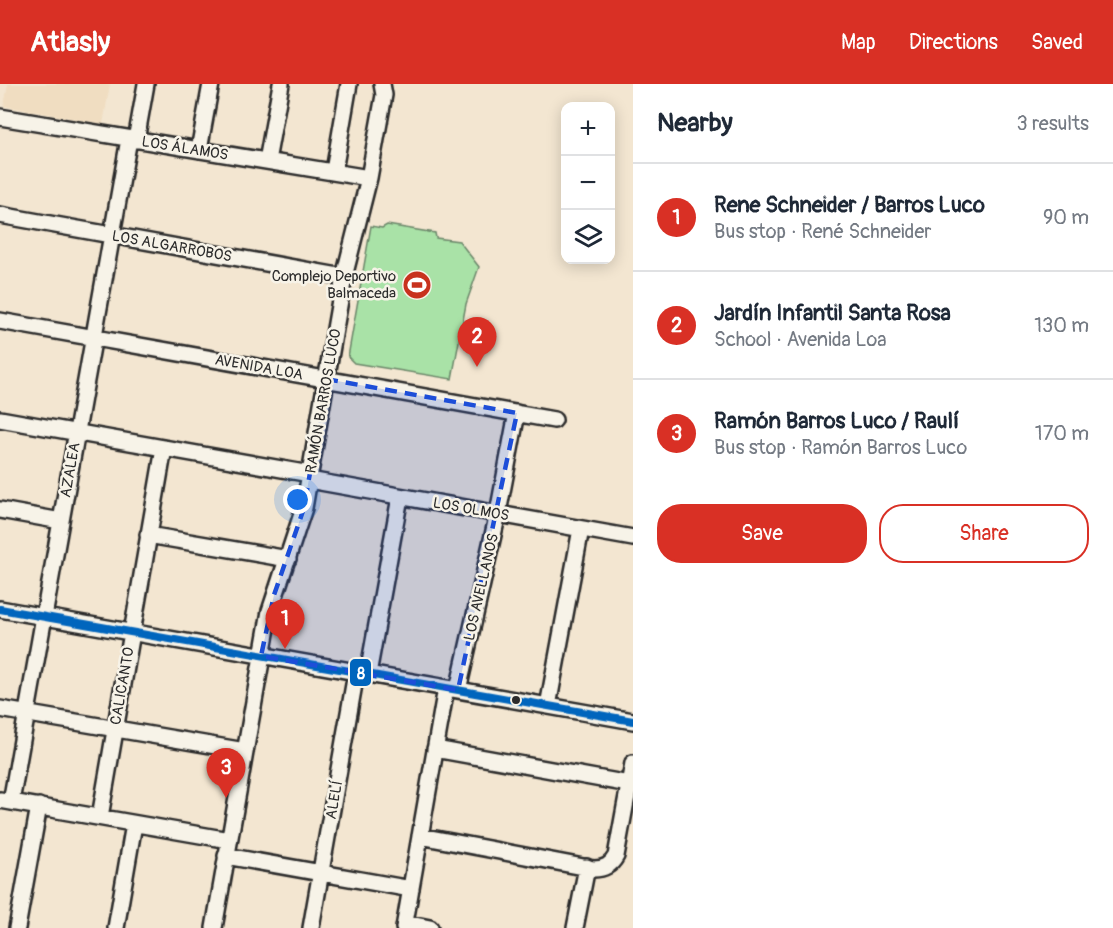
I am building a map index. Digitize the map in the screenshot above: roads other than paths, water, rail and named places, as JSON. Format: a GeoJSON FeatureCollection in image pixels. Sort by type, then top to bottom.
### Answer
{"type":"FeatureCollection","features":[{"type":"Feature","properties":{"kind":"street","name":"AZALEA"},"geometry":{"type":"LineString","coordinates":[[6,801],[27,714],[112,235],[146,84]]}},
{"type":"Feature","properties":{"kind":"street"},"geometry":{"type":"LineString","coordinates":[[199,150],[211,84]]}},
{"type":"Feature","properties":{"kind":"street"},"geometry":{"type":"LineString","coordinates":[[267,161],[281,84]]}},
{"type":"Feature","properties":{"kind":"street"},"geometry":{"type":"LineString","coordinates":[[334,171],[349,84]]}},
{"type":"Feature","properties":{"kind":"street","name":"RAMÓN BARROS LUCO"},"geometry":{"type":"LineString","coordinates":[[214,928],[261,656],[274,594],[300,522],[310,477],[344,277],[369,178],[384,95],[382,84]]}},
{"type":"Feature","properties":{"kind":"street","name":"LOS ÁLAMOS"},"geometry":{"type":"LineString","coordinates":[[0,117],[369,178]]}},
{"type":"Feature","properties":{"kind":"street","name":"LOS ALGARROBOS"},"geometry":{"type":"LineString","coordinates":[[0,215],[344,277]]}},
{"type":"Feature","properties":{"kind":"street","name":"AVENIDA LOA"},"geometry":{"type":"LineString","coordinates":[[0,321],[554,420]]}},
{"type":"Feature","properties":{"kind":"street","name":"LOS AVELLANOS"},"geometry":{"type":"LineString","coordinates":[[404,926],[435,749],[498,513],[517,413]]}},
{"type":"Feature","properties":{"kind":"street","name":"LOS OLMOS"},"geometry":{"type":"LineString","coordinates":[[0,419],[164,448],[400,497],[633,538]]}},
{"type":"Feature","properties":{"kind":"street","name":"CALICANTO"},"geometry":{"type":"LineString","coordinates":[[100,817],[164,448]]}},
{"type":"Feature","properties":{"kind":"street","name":"ALELÍ"},"geometry":{"type":"LineString","coordinates":[[311,928],[400,497]]}},
{"type":"Feature","properties":{"kind":"street"},"geometry":{"type":"LineString","coordinates":[[0,510],[61,521]]}},
{"type":"Feature","properties":{"kind":"street"},"geometry":{"type":"LineString","coordinates":[[548,706],[581,529]]}},
{"type":"Feature","properties":{"kind":"street"},"geometry":{"type":"LineString","coordinates":[[148,535],[288,559]]}},
{"type":"Feature","properties":{"kind":"street"},"geometry":{"type":"LineString","coordinates":[[0,609],[633,721]]}},
{"type":"Feature","properties":{"kind":"street"},"geometry":{"type":"LineString","coordinates":[[0,709],[245,751]]}},
{"type":"Feature","properties":{"kind":"street"},"geometry":{"type":"LineString","coordinates":[[435,749],[629,784]]}},
{"type":"Feature","properties":{"kind":"street"},"geometry":{"type":"LineString","coordinates":[[420,836],[600,869],[608,866],[616,856],[633,763]]}},
{"type":"Feature","properties":{"kind":"street"},"geometry":{"type":"LineString","coordinates":[[6,801],[229,840]]}},
{"type":"Feature","properties":{"kind":"street"},"geometry":{"type":"LineString","coordinates":[[17,928],[39,806]]}},
{"type":"Feature","properties":{"kind":"street"},"geometry":{"type":"LineString","coordinates":[[116,928],[135,824]]}},
{"type":"Feature","properties":{"kind":"street"},"geometry":{"type":"LineString","coordinates":[[226,856],[411,889]]}},
{"type":"Feature","properties":{"kind":"street"},"geometry":{"type":"LineString","coordinates":[[575,928],[587,867]]}},
{"type":"Feature","properties":{"kind":"street"},"geometry":{"type":"LineString","coordinates":[[404,926],[430,928]]}},
{"type":"Feature","properties":{"kind":"place","name":"Complejo Deportivo Balmaceda"},"geometry":{"type":"Point","coordinates":[417,285]}},
{"type":"Feature","properties":{"kind":"place","name":"Jardín Infantil Santa Rosa"},"geometry":{"type":"Point","coordinates":[477,367]}},
{"type":"Feature","properties":{"kind":"place","name":"Rene Schneider / Barros Luco"},"geometry":{"type":"Point","coordinates":[285,649]}},
{"type":"Feature","properties":{"kind":"place","name":"Ramón Barros Luco / Raulí"},"geometry":{"type":"Point","coordinates":[226,798]}}]}
